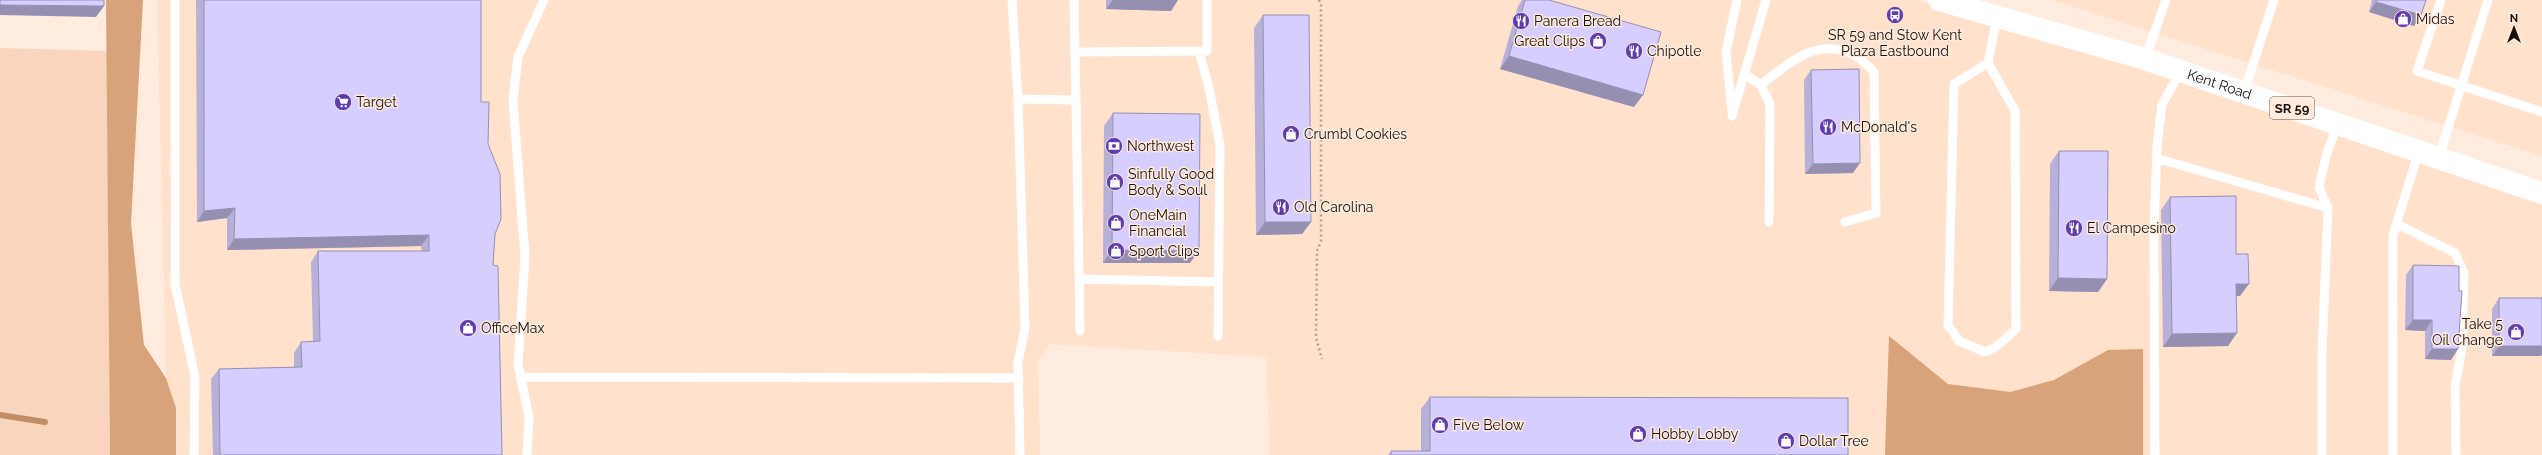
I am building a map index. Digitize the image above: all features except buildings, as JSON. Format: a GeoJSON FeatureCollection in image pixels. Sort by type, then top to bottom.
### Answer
{"type":"FeatureCollection","features":[{"type":"Feature","properties":{"kind":"main road","name":"Kent Road"},"geometry":{"type":"LineString","coordinates":[[1939,0],[2181,71],[2542,193]]}},
{"type":"Feature","properties":{"kind":"lane"},"geometry":{"type":"LineString","coordinates":[[175,0],[175,284],[195,378],[194,455]]}},
{"type":"Feature","properties":{"kind":"lane"},"geometry":{"type":"LineString","coordinates":[[527,455],[529,417],[518,364],[525,256],[513,101],[518,57],[544,0]]}},
{"type":"Feature","properties":{"kind":"lane"},"geometry":{"type":"LineString","coordinates":[[1012,0],[1018,99],[1025,328],[1018,362],[1020,455]]}},
{"type":"Feature","properties":{"kind":"lane"},"geometry":{"type":"LineString","coordinates":[[1074,0],[1080,331]]}},
{"type":"Feature","properties":{"kind":"lane"},"geometry":{"type":"LineString","coordinates":[[1075,52],[1207,51],[1207,0]]}},
{"type":"Feature","properties":{"kind":"lane"},"geometry":{"type":"LineString","coordinates":[[1737,0],[1726,52],[1732,116],[1766,0]]}},
{"type":"Feature","properties":{"kind":"lane"},"geometry":{"type":"LineString","coordinates":[[2145,60],[2166,0]]}},
{"type":"Feature","properties":{"kind":"lane"},"geometry":{"type":"LineString","coordinates":[[2244,92],[2274,0]]}},
{"type":"Feature","properties":{"kind":"lane"},"geometry":{"type":"LineString","coordinates":[[2441,0],[2417,71],[2542,112]]}},
{"type":"Feature","properties":{"kind":"lane"},"geometry":{"type":"LineString","coordinates":[[2393,455],[2393,236],[2397,224],[2461,86],[2488,0]]}},
{"type":"Feature","properties":{"kind":"lane"},"geometry":{"type":"LineString","coordinates":[[1988,63],[1954,84],[1948,324],[1959,341],[1985,352],[1996,347],[2016,329],[2015,111],[1988,63],[1997,17]]}},
{"type":"Feature","properties":{"kind":"lane"},"geometry":{"type":"LineString","coordinates":[[1761,85],[1798,56],[1825,48],[1853,54],[1874,72],[1876,213],[1845,222]]}},
{"type":"Feature","properties":{"kind":"lane"},"geometry":{"type":"LineString","coordinates":[[1199,51],[1209,88],[1220,145],[1218,336]]}},
{"type":"Feature","properties":{"kind":"lane"},"geometry":{"type":"LineString","coordinates":[[2155,455],[2154,231],[2156,158],[2162,104],[2181,71]]}},
{"type":"Feature","properties":{"kind":"lane"},"geometry":{"type":"LineString","coordinates":[[1744,74],[1761,85],[1770,104],[1769,222]]}},
{"type":"Feature","properties":{"kind":"lane"},"geometry":{"type":"LineString","coordinates":[[1018,99],[1076,100]]}},
{"type":"Feature","properties":{"kind":"lane"},"geometry":{"type":"LineString","coordinates":[[2322,455],[2322,354],[2328,208],[2319,187],[2326,156],[2338,123]]}},
{"type":"Feature","properties":{"kind":"lane"},"geometry":{"type":"LineString","coordinates":[[2156,158],[2328,208]]}},
{"type":"Feature","properties":{"kind":"lane"},"geometry":{"type":"LineString","coordinates":[[2397,224],[2455,253],[2464,273],[2462,349],[2455,386],[2456,455]]}},
{"type":"Feature","properties":{"kind":"lane"},"geometry":{"type":"LineString","coordinates":[[1080,279],[1218,282]]}},
{"type":"Feature","properties":{"kind":"lane"},"geometry":{"type":"LineString","coordinates":[[520,377],[1019,378]]}},
{"type":"Feature","properties":{"kind":"path"},"geometry":{"type":"LineString","coordinates":[[1319,0],[1321,5],[1321,241],[1317,251],[1316,338],[1322,359]]}},
{"type":"Feature","properties":{"kind":"shaded area"},"geometry":{"type":"Polygon","coordinates":[[[106,0],[143,0],[131,223],[144,345],[166,378],[176,408],[176,455],[110,455],[106,0]]]}},
{"type":"Feature","properties":{"kind":"shaded area"},"geometry":{"type":"Polygon","coordinates":[[[157,0],[1915,0],[2044,35],[2542,197],[2542,455],[1270,455],[1266,357],[1050,344],[1038,361],[1040,455],[168,455],[157,0]]]}},
{"type":"Feature","properties":{"kind":"shaded area"},"geometry":{"type":"Polygon","coordinates":[[[2052,0],[2542,0],[2542,156],[2052,0]]]}},
{"type":"Feature","properties":{"kind":"shaded area"},"geometry":{"type":"Polygon","coordinates":[[[0,48],[107,51],[110,455],[0,455],[0,48]]]}},
{"type":"Feature","properties":{"kind":"shaded area"},"geometry":{"type":"Polygon","coordinates":[[[1889,336],[1948,384],[2010,392],[2054,380],[2108,350],[2143,349],[2143,455],[1885,455],[1889,336]]]}},
{"type":"Feature","properties":{"kind":"waterway"},"geometry":{"type":"LineString","coordinates":[[0,415],[45,422]]}},
{"type":"Feature","properties":{"kind":"place","name":"SR 59 and Stow Kent Plaza Eastbound"},"geometry":{"type":"Point","coordinates":[1895,15]}},
{"type":"Feature","properties":{"kind":"place","name":"Midas"},"geometry":{"type":"Point","coordinates":[2403,19]}},
{"type":"Feature","properties":{"kind":"place","name":"Panera Bread"},"geometry":{"type":"Point","coordinates":[1521,21]}},
{"type":"Feature","properties":{"kind":"place","name":"Great Clips"},"geometry":{"type":"Point","coordinates":[1598,41]}},
{"type":"Feature","properties":{"kind":"place","name":"Chipotle"},"geometry":{"type":"Point","coordinates":[1634,51]}},
{"type":"Feature","properties":{"kind":"place","name":"Target"},"geometry":{"type":"Point","coordinates":[343,102]}},
{"type":"Feature","properties":{"kind":"place","name":"McDonald's"},"geometry":{"type":"Point","coordinates":[1828,127]}},
{"type":"Feature","properties":{"kind":"place","name":"Crumbl Cookies"},"geometry":{"type":"Point","coordinates":[1291,134]}},
{"type":"Feature","properties":{"kind":"place","name":"Northwest"},"geometry":{"type":"Point","coordinates":[1114,146]}},
{"type":"Feature","properties":{"kind":"place","name":"Sinfully Good Body & Soul"},"geometry":{"type":"Point","coordinates":[1115,182]}},
{"type":"Feature","properties":{"kind":"place","name":"Old Carolina"},"geometry":{"type":"Point","coordinates":[1281,207]}},
{"type":"Feature","properties":{"kind":"place","name":"OneMain Financial"},"geometry":{"type":"Point","coordinates":[1116,223]}},
{"type":"Feature","properties":{"kind":"place","name":"El Campesino"},"geometry":{"type":"Point","coordinates":[2074,228]}},
{"type":"Feature","properties":{"kind":"place","name":"Sport Clips"},"geometry":{"type":"Point","coordinates":[1116,251]}},
{"type":"Feature","properties":{"kind":"place","name":"OfficeMax"},"geometry":{"type":"Point","coordinates":[468,328]}},
{"type":"Feature","properties":{"kind":"place","name":"Take 5 Oil Change"},"geometry":{"type":"Point","coordinates":[2516,332]}},
{"type":"Feature","properties":{"kind":"place","name":"Five Below"},"geometry":{"type":"Point","coordinates":[1440,425]}},
{"type":"Feature","properties":{"kind":"place","name":"Hobby Lobby"},"geometry":{"type":"Point","coordinates":[1638,434]}},
{"type":"Feature","properties":{"kind":"place","name":"Dollar Tree"},"geometry":{"type":"Point","coordinates":[1786,441]}}]}
